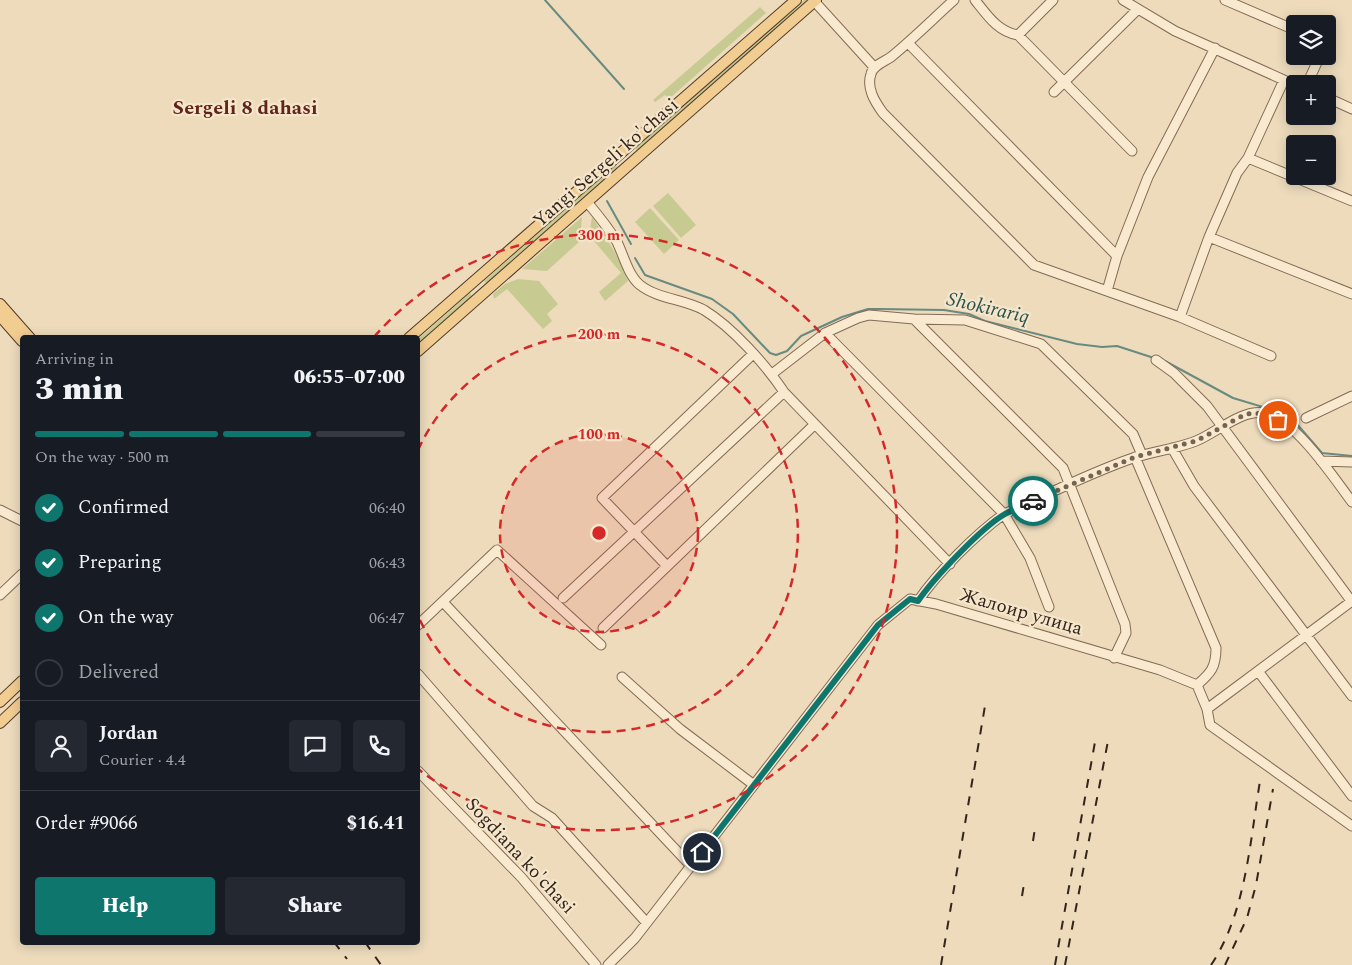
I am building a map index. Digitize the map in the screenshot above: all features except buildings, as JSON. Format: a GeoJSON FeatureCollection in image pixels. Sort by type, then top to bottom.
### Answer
{"type":"FeatureCollection","features":[{"type":"Feature","properties":{"kind":"main road","name":"Yangi Sergeli ko'chasi"},"geometry":{"type":"LineString","coordinates":[[412,335],[796,0]]}},
{"type":"Feature","properties":{"kind":"main road","name":"Yangi Sergeli ko'chasi"},"geometry":{"type":"LineString","coordinates":[[420,349],[816,1]]}},
{"type":"Feature","properties":{"kind":"main road"},"geometry":{"type":"LineString","coordinates":[[622,151],[633,162]]}},
{"type":"Feature","properties":{"kind":"main road"},"geometry":{"type":"LineString","coordinates":[[474,281],[484,292]]}},
{"type":"Feature","properties":{"kind":"main road"},"geometry":{"type":"LineString","coordinates":[[0,304],[27,335]]}},
{"type":"Feature","properties":{"kind":"main road"},"geometry":{"type":"LineString","coordinates":[[0,316],[20,339]]}},
{"type":"Feature","properties":{"kind":"main road"},"geometry":{"type":"LineString","coordinates":[[0,702],[20,683]]}},
{"type":"Feature","properties":{"kind":"main road"},"geometry":{"type":"LineString","coordinates":[[0,722],[20,704]]}},
{"type":"Feature","properties":{"kind":"street"},"geometry":{"type":"LineString","coordinates":[[954,0],[908,43],[874,67],[870,74],[871,90],[875,101],[883,113],[1034,266],[1180,317],[1271,356]]}},
{"type":"Feature","properties":{"kind":"street"},"geometry":{"type":"LineString","coordinates":[[975,0],[995,24],[1011,34],[1018,35],[1132,151]]}},
{"type":"Feature","properties":{"kind":"street"},"geometry":{"type":"LineString","coordinates":[[1018,35],[1053,0]]}},
{"type":"Feature","properties":{"kind":"street"},"geometry":{"type":"LineString","coordinates":[[1123,0],[1174,31],[1284,80],[1248,158],[1237,173],[1209,237],[1180,317]]}},
{"type":"Feature","properties":{"kind":"street"},"geometry":{"type":"LineString","coordinates":[[1225,0],[1286,26]]}},
{"type":"Feature","properties":{"kind":"street"},"geometry":{"type":"LineString","coordinates":[[816,1],[874,67]]}},
{"type":"Feature","properties":{"kind":"street"},"geometry":{"type":"LineString","coordinates":[[1054,92],[1137,10]]}},
{"type":"Feature","properties":{"kind":"street"},"geometry":{"type":"LineString","coordinates":[[908,43],[1117,256]]}},
{"type":"Feature","properties":{"kind":"street"},"geometry":{"type":"LineString","coordinates":[[1107,291],[1117,256],[1148,177],[1215,48]]}},
{"type":"Feature","properties":{"kind":"street"},"geometry":{"type":"LineString","coordinates":[[1336,101],[1352,108]]}},
{"type":"Feature","properties":{"kind":"street"},"geometry":{"type":"LineString","coordinates":[[1248,158],[1352,201]]}},
{"type":"Feature","properties":{"kind":"street"},"geometry":{"type":"LineString","coordinates":[[587,202],[602,219],[617,242],[632,276],[639,284],[649,290],[704,310],[753,354],[772,374],[784,392],[950,564]]}},
{"type":"Feature","properties":{"kind":"street"},"geometry":{"type":"LineString","coordinates":[[1209,237],[1352,294]]}},
{"type":"Feature","properties":{"kind":"street"},"geometry":{"type":"LineString","coordinates":[[772,374],[825,333],[869,315],[914,319],[965,320],[1041,344],[1132,434],[1139,456],[1216,648],[1216,662],[1212,673],[1197,685],[1207,709],[1210,724],[1352,826]]}},
{"type":"Feature","properties":{"kind":"street"},"geometry":{"type":"LineString","coordinates":[[914,319],[1063,468],[1125,624],[1126,632],[1114,658]]}},
{"type":"Feature","properties":{"kind":"street"},"geometry":{"type":"LineString","coordinates":[[825,333],[1004,514],[1030,558],[1049,607]]}},
{"type":"Feature","properties":{"kind":"street"},"geometry":{"type":"LineString","coordinates":[[667,566],[602,498],[753,354]]}},
{"type":"Feature","properties":{"kind":"street"},"geometry":{"type":"LineString","coordinates":[[1156,360],[1174,373],[1207,406],[1352,602],[1207,709]]}},
{"type":"Feature","properties":{"kind":"street"},"geometry":{"type":"LineString","coordinates":[[563,598],[784,392]]}},
{"type":"Feature","properties":{"kind":"street"},"geometry":{"type":"LineString","coordinates":[[1306,418],[1352,396]]}},
{"type":"Feature","properties":{"kind":"street"},"geometry":{"type":"LineString","coordinates":[[608,965],[635,938],[878,625],[910,599],[918,601],[930,583],[991,524],[1004,514],[1070,484],[1139,456],[1196,441],[1246,414],[1266,413],[1290,427],[1308,443],[1352,502]]}},
{"type":"Feature","properties":{"kind":"street"},"geometry":{"type":"LineString","coordinates":[[603,628],[815,424]]}},
{"type":"Feature","properties":{"kind":"street"},"geometry":{"type":"LineString","coordinates":[[1172,448],[1194,486],[1352,696]]}},
{"type":"Feature","properties":{"kind":"street"},"geometry":{"type":"LineString","coordinates":[[1321,461],[1352,462]]}},
{"type":"Feature","properties":{"kind":"street"},"geometry":{"type":"LineString","coordinates":[[0,510],[20,519]]}},
{"type":"Feature","properties":{"kind":"street"},"geometry":{"type":"LineString","coordinates":[[420,623],[497,550],[601,645]]}},
{"type":"Feature","properties":{"kind":"street"},"geometry":{"type":"LineString","coordinates":[[0,595],[20,576]]}},
{"type":"Feature","properties":{"kind":"street","name":"Жалоир улица"},"geometry":{"type":"LineString","coordinates":[[918,601],[1160,670],[1197,685]]}},
{"type":"Feature","properties":{"kind":"street"},"geometry":{"type":"LineString","coordinates":[[443,602],[691,866]]}},
{"type":"Feature","properties":{"kind":"street"},"geometry":{"type":"LineString","coordinates":[[1258,671],[1352,796]]}},
{"type":"Feature","properties":{"kind":"street"},"geometry":{"type":"LineString","coordinates":[[420,676],[534,806],[552,818],[646,922]]}},
{"type":"Feature","properties":{"kind":"street"},"geometry":{"type":"LineString","coordinates":[[622,676],[680,729],[754,785]]}},
{"type":"Feature","properties":{"kind":"street","name":"Sogdiana ko'chasi"},"geometry":{"type":"LineString","coordinates":[[420,772],[521,877],[596,965]]}},
{"type":"Feature","properties":{"kind":"green space"},"geometry":{"type":"Polygon","coordinates":[[[804,0],[810,0],[638,151],[635,148],[804,0]]]}},
{"type":"Feature","properties":{"kind":"green space"},"geometry":{"type":"Polygon","coordinates":[[[760,7],[766,13],[669,99],[665,95],[655,102],[653,100],[760,7]]]}},
{"type":"Feature","properties":{"kind":"green space"},"geometry":{"type":"Polygon","coordinates":[[[616,165],[618,168],[487,284],[484,281],[616,165]]]}},
{"type":"Feature","properties":{"kind":"green space"},"geometry":{"type":"Polygon","coordinates":[[[668,193],[696,225],[681,238],[653,206],[668,193]]]}},
{"type":"Feature","properties":{"kind":"green space"},"geometry":{"type":"Polygon","coordinates":[[[650,208],[679,240],[664,254],[635,222],[650,208]]]}},
{"type":"Feature","properties":{"kind":"green space"},"geometry":{"type":"Polygon","coordinates":[[[582,217],[580,241],[547,271],[522,269],[582,217]]]}},
{"type":"Feature","properties":{"kind":"green space"},"geometry":{"type":"Polygon","coordinates":[[[592,217],[615,252],[628,281],[605,301],[599,292],[621,273],[589,235],[592,217]]]}},
{"type":"Feature","properties":{"kind":"green space"},"geometry":{"type":"Polygon","coordinates":[[[518,279],[539,281],[558,304],[547,314],[552,321],[543,329],[507,289],[494,299],[493,294],[505,284],[518,279]]]}},
{"type":"Feature","properties":{"kind":"green space"},"geometry":{"type":"Polygon","coordinates":[[[470,293],[472,296],[420,342],[420,337],[470,293]]]}},
{"type":"Feature","properties":{"kind":"waterway","name":"Shokirariq"},"geometry":{"type":"LineString","coordinates":[[545,0],[624,89]]}},
{"type":"Feature","properties":{"kind":"waterway","name":"Shokirariq"},"geometry":{"type":"LineString","coordinates":[[607,201],[631,244]]}},
{"type":"Feature","properties":{"kind":"waterway","name":"Shokirariq"},"geometry":{"type":"LineString","coordinates":[[635,258],[645,275],[712,299],[733,314],[770,353],[776,355],[787,351],[801,336],[842,317],[868,309],[879,309],[944,310],[969,314],[985,321],[1077,344],[1102,347],[1117,346],[1154,358]]}},
{"type":"Feature","properties":{"kind":"waterway","name":"Shokirariq"},"geometry":{"type":"LineString","coordinates":[[1165,361],[1233,398],[1273,410],[1296,423],[1322,453],[1352,456]]}},
{"type":"Feature","properties":{"kind":"railway"},"geometry":{"type":"LineString","coordinates":[[941,965],[986,700]]}},
{"type":"Feature","properties":{"kind":"railway"},"geometry":{"type":"LineString","coordinates":[[1065,965],[1108,741]]}},
{"type":"Feature","properties":{"kind":"railway"},"geometry":{"type":"LineString","coordinates":[[1055,965],[1095,742]]}},
{"type":"Feature","properties":{"kind":"railway"},"geometry":{"type":"LineString","coordinates":[[1211,965],[1223,945],[1239,900],[1245,876],[1260,781]]}},
{"type":"Feature","properties":{"kind":"railway"},"geometry":{"type":"LineString","coordinates":[[1225,965],[1247,918],[1256,885],[1273,789]]}},
{"type":"Feature","properties":{"kind":"railway"},"geometry":{"type":"LineString","coordinates":[[1033,841],[1035,828]]}},
{"type":"Feature","properties":{"kind":"railway"},"geometry":{"type":"LineString","coordinates":[[1022,896],[1024,884]]}},
{"type":"Feature","properties":{"kind":"railway"},"geometry":{"type":"LineString","coordinates":[[336,945],[347,959]]}},
{"type":"Feature","properties":{"kind":"railway"},"geometry":{"type":"LineString","coordinates":[[367,945],[381,965]]}},
{"type":"Feature","properties":{"kind":"way so far"},"geometry":{"type":"LineString","coordinates":[[1033,501],[1108,467],[1135,457],[1196,441],[1246,414],[1266,413],[1278,420]]}},
{"type":"Feature","properties":{"kind":"district","name":"Sergeli 8 dahasi"},"geometry":{"type":"Point","coordinates":[245,108]}},
{"type":"Feature","properties":{"kind":"route"},"geometry":{"type":"LineString","coordinates":[[702,852],[878,625],[910,599],[918,601],[930,583],[991,524],[1004,514],[1033,501]]}}]}
